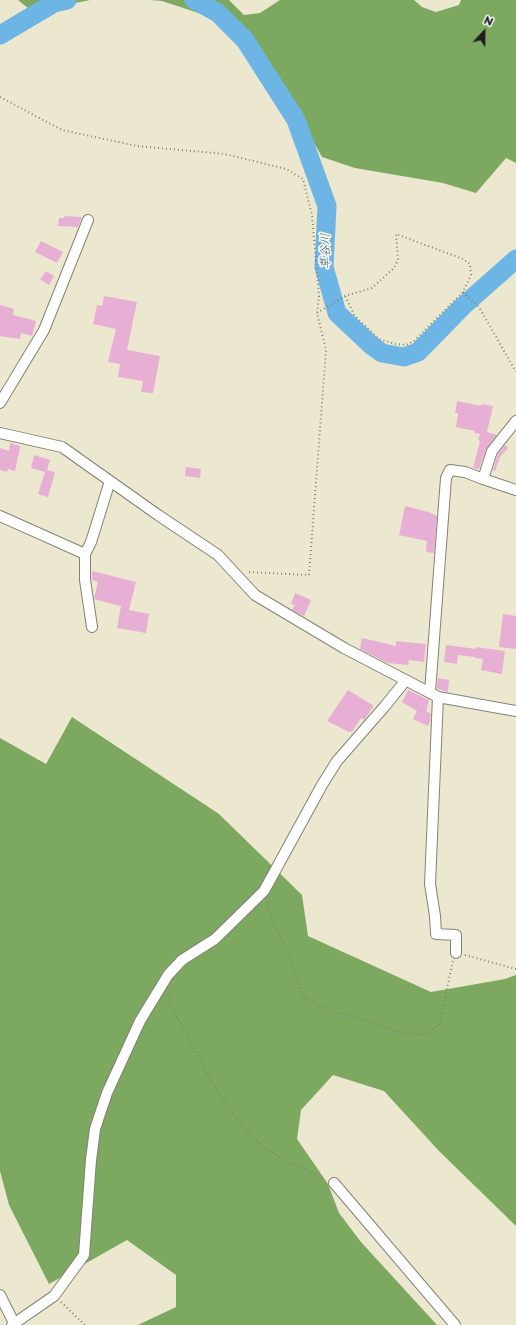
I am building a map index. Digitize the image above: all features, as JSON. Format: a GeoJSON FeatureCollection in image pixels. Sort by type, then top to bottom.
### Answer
{"type":"FeatureCollection","features":[{"type":"Feature","properties":{"kind":"street"},"geometry":{"type":"LineString","coordinates":[[0,403],[44,330],[88,220]]}},
{"type":"Feature","properties":{"kind":"street"},"geometry":{"type":"LineString","coordinates":[[483,479],[492,450],[516,421]]}},
{"type":"Feature","properties":{"kind":"street"},"geometry":{"type":"LineString","coordinates":[[0,433],[62,447],[158,515],[218,555],[255,595],[344,648],[434,694],[516,712]]}},
{"type":"Feature","properties":{"kind":"street"},"geometry":{"type":"LineString","coordinates":[[456,953],[456,935],[436,934],[430,884],[434,694],[446,478],[450,470],[465,472],[516,490]]}},
{"type":"Feature","properties":{"kind":"street"},"geometry":{"type":"LineString","coordinates":[[92,627],[85,580],[85,554],[91,542],[110,481]]}},
{"type":"Feature","properties":{"kind":"street"},"geometry":{"type":"LineString","coordinates":[[0,516],[85,554]]}},
{"type":"Feature","properties":{"kind":"street"},"geometry":{"type":"LineString","coordinates":[[0,1295],[13,1324],[54,1296],[84,1255],[95,1129],[107,1093],[140,1022],[168,974],[182,960],[215,939],[264,891],[318,792],[337,761],[406,680]]}},
{"type":"Feature","properties":{"kind":"street"},"geometry":{"type":"LineString","coordinates":[[334,1183],[455,1325]]}},
{"type":"Feature","properties":{"kind":"path"},"geometry":{"type":"LineString","coordinates":[[0,97],[62,130],[137,146],[225,154],[286,169],[303,178],[312,214],[319,296],[317,313],[326,350],[309,575],[250,571],[236,575]]}},
{"type":"Feature","properties":{"kind":"path"},"geometry":{"type":"LineString","coordinates":[[317,313],[345,296],[372,288],[394,268],[398,260],[396,234],[463,259],[470,264],[471,275],[463,292],[414,341],[406,345],[395,344],[379,339],[355,316],[345,296]]}},
{"type":"Feature","properties":{"kind":"path"},"geometry":{"type":"LineString","coordinates":[[463,292],[479,307],[516,372]]}},
{"type":"Feature","properties":{"kind":"path"},"geometry":{"type":"LineString","coordinates":[[264,891],[272,919],[293,966],[304,998],[332,1011],[360,1018],[395,1031],[426,1035],[439,1025],[456,953],[516,969]]}},
{"type":"Feature","properties":{"kind":"path"},"geometry":{"type":"LineString","coordinates":[[168,974],[170,1004],[211,1081],[236,1118],[267,1150],[286,1161],[334,1183]]}},
{"type":"Feature","properties":{"kind":"path"},"geometry":{"type":"LineString","coordinates":[[54,1296],[86,1325]]}},
{"type":"Feature","properties":{"kind":"green space"},"geometry":{"type":"Polygon","coordinates":[[[18,0],[90,0],[65,5],[39,17],[18,0]]]}},
{"type":"Feature","properties":{"kind":"green space"},"geometry":{"type":"Polygon","coordinates":[[[150,0],[229,0],[244,15],[260,13],[280,0],[414,0],[422,7],[436,12],[459,5],[461,0],[516,0],[516,163],[506,158],[476,193],[443,183],[355,168],[322,157],[278,78],[217,19],[162,1],[150,0]]]}},
{"type":"Feature","properties":{"kind":"green space"},"geometry":{"type":"Polygon","coordinates":[[[72,717],[219,814],[302,895],[308,936],[431,992],[505,979],[516,975],[516,1226],[439,1151],[384,1091],[333,1075],[301,1110],[297,1139],[328,1184],[339,1213],[361,1242],[437,1325],[138,1325],[176,1307],[176,1275],[127,1240],[49,1284],[9,1205],[0,1171],[0,738],[46,764],[72,717]]]}},
{"type":"Feature","properties":{"kind":"building"},"geometry":{"type":"Polygon","coordinates":[[[64,216],[82,217],[78,227],[58,226],[59,218],[64,218],[64,216]]]}},
{"type":"Feature","properties":{"kind":"building"},"geometry":{"type":"Polygon","coordinates":[[[41,241],[63,252],[57,263],[35,252],[41,241]]]}},
{"type":"Feature","properties":{"kind":"building"},"geometry":{"type":"Polygon","coordinates":[[[46,271],[54,276],[49,285],[40,279],[46,271]]]}},
{"type":"Feature","properties":{"kind":"building"},"geometry":{"type":"Polygon","coordinates":[[[104,296],[137,302],[127,350],[160,356],[153,393],[141,392],[143,381],[118,377],[120,364],[108,362],[116,329],[93,324],[97,305],[102,306],[104,296]]]}},
{"type":"Feature","properties":{"kind":"building"},"geometry":{"type":"Polygon","coordinates":[[[0,305],[14,309],[13,315],[36,321],[32,336],[21,333],[20,339],[0,336],[0,305]]]}},
{"type":"Feature","properties":{"kind":"building"},"geometry":{"type":"Polygon","coordinates":[[[457,401],[481,406],[481,404],[493,406],[487,432],[497,435],[486,449],[479,469],[473,468],[480,441],[478,440],[480,434],[474,433],[475,431],[456,427],[458,413],[455,413],[457,401]]]}},
{"type":"Feature","properties":{"kind":"building"},"geometry":{"type":"Polygon","coordinates":[[[10,443],[20,446],[15,471],[8,469],[7,472],[0,470],[0,448],[9,451],[10,443]]]}},
{"type":"Feature","properties":{"kind":"building"},"geometry":{"type":"Polygon","coordinates":[[[505,445],[508,448],[500,457],[495,471],[493,470],[498,454],[505,445]]]}},
{"type":"Feature","properties":{"kind":"building"},"geometry":{"type":"Polygon","coordinates":[[[34,455],[50,460],[47,470],[55,472],[48,497],[38,494],[45,472],[31,468],[34,455]]]}},
{"type":"Feature","properties":{"kind":"building"},"geometry":{"type":"Polygon","coordinates":[[[186,467],[201,469],[200,478],[185,476],[186,467]]]}},
{"type":"Feature","properties":{"kind":"building"},"geometry":{"type":"Polygon","coordinates":[[[405,506],[437,516],[434,553],[426,552],[427,541],[399,535],[405,506]]]}},
{"type":"Feature","properties":{"kind":"building"},"geometry":{"type":"Polygon","coordinates":[[[92,571],[136,582],[129,610],[149,614],[146,633],[117,628],[121,606],[94,599],[98,582],[92,580],[92,571]]]}},
{"type":"Feature","properties":{"kind":"building"},"geometry":{"type":"Polygon","coordinates":[[[295,593],[311,600],[304,616],[292,610],[295,605],[291,604],[295,593]]]}},
{"type":"Feature","properties":{"kind":"building"},"geometry":{"type":"Polygon","coordinates":[[[503,614],[516,616],[516,649],[499,647],[503,614]]]}},
{"type":"Feature","properties":{"kind":"building"},"geometry":{"type":"Polygon","coordinates":[[[362,638],[396,646],[396,641],[426,644],[424,662],[409,660],[408,665],[387,663],[360,649],[362,638]]]}},
{"type":"Feature","properties":{"kind":"building"},"geometry":{"type":"Polygon","coordinates":[[[446,645],[505,651],[502,674],[481,670],[483,659],[475,657],[458,655],[457,664],[444,662],[446,645]]]}},
{"type":"Feature","properties":{"kind":"building"},"geometry":{"type":"Polygon","coordinates":[[[438,678],[449,680],[448,692],[437,689],[438,678]]]}},
{"type":"Feature","properties":{"kind":"building"},"geometry":{"type":"Polygon","coordinates":[[[348,690],[374,706],[364,720],[361,718],[352,732],[349,732],[327,721],[348,690]]]}},
{"type":"Feature","properties":{"kind":"building"},"geometry":{"type":"Polygon","coordinates":[[[408,690],[429,700],[426,711],[431,714],[428,726],[413,719],[417,711],[402,702],[408,690]]]}},
{"type":"Feature","properties":{"kind":"waterway","name":"草谷川"},"geometry":{"type":"LineString","coordinates":[[0,35],[54,3],[67,0]]}},
{"type":"Feature","properties":{"kind":"waterway","name":"草谷川"},"geometry":{"type":"LineString","coordinates":[[194,0],[218,13],[245,40],[296,120],[327,206],[324,267],[337,313],[371,345],[382,353],[404,357],[418,352],[463,306],[516,259]]}}]}
